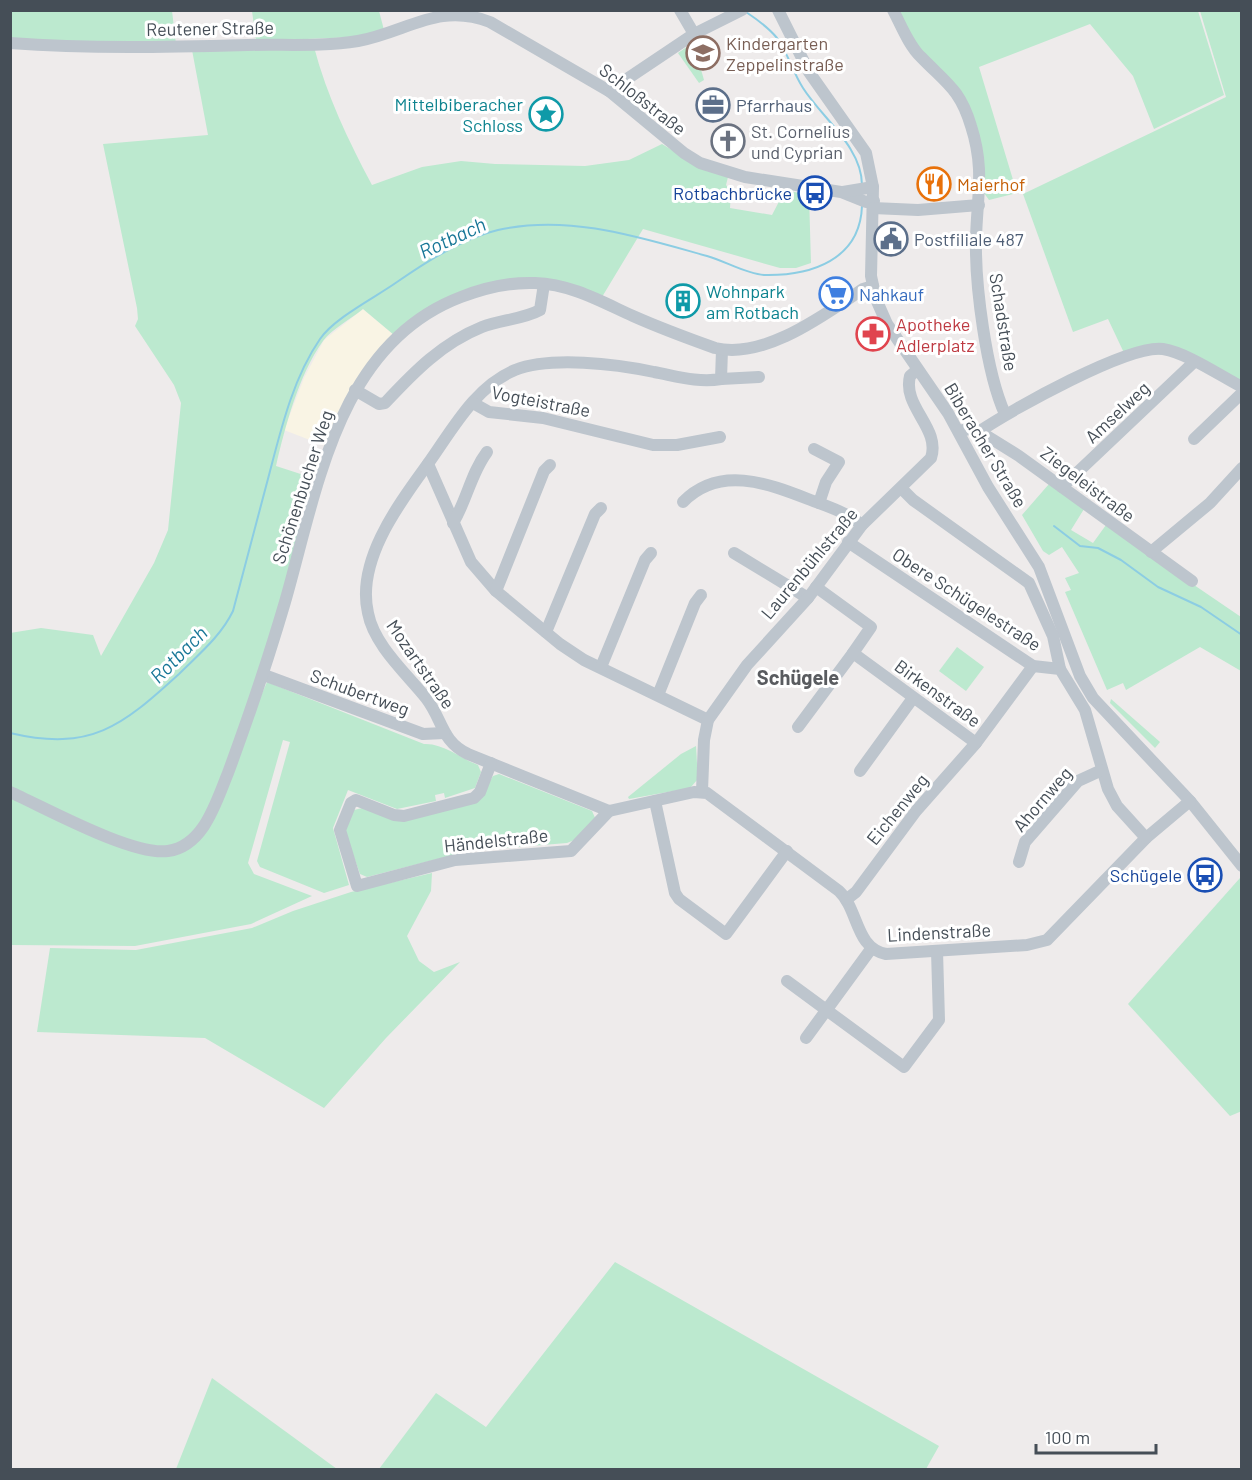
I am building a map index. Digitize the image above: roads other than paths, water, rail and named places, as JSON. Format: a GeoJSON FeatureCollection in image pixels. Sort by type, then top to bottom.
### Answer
{"type":"FeatureCollection","features":[{"type":"Feature","properties":{"kind":"street"},"geometry":{"type":"LineString","coordinates":[[680,10],[694,34]]}},
{"type":"Feature","properties":{"kind":"street","name":"Biberacher Straße"},"geometry":{"type":"LineString","coordinates":[[778,10],[809,72],[866,153],[873,286],[887,324],[958,431],[988,487],[1039,567],[1086,687],[1107,716],[1190,801],[1242,866]]}},
{"type":"Feature","properties":{"kind":"street","name":"Schadstraße"},"geometry":{"type":"LineString","coordinates":[[892,10],[919,56],[950,82],[963,103],[979,155],[981,181],[976,240],[981,306],[998,396],[1005,414]]}},
{"type":"Feature","properties":{"kind":"street","name":"Reutener Straße"},"geometry":{"type":"LineString","coordinates":[[10,43],[88,48],[357,41],[454,12],[473,13]]}},
{"type":"Feature","properties":{"kind":"street"},"geometry":{"type":"LineString","coordinates":[[609,91],[694,34],[739,12]]}},
{"type":"Feature","properties":{"kind":"street","name":"Schloßstraße"},"geometry":{"type":"LineString","coordinates":[[473,13],[609,91],[684,153],[700,163],[745,177],[867,196],[918,210],[979,205]]}},
{"type":"Feature","properties":{"kind":"street","name":"Schönenbucher Weg"},"geometry":{"type":"LineString","coordinates":[[10,792],[136,847],[153,852],[170,851],[185,846],[196,837],[208,819],[256,699],[338,426],[356,390],[377,358],[398,336],[442,305],[495,287],[521,283],[544,284],[590,296],[634,316],[722,350],[747,349],[768,343],[815,320],[863,289],[873,286]]}},
{"type":"Feature","properties":{"kind":"street"},"geometry":{"type":"LineString","coordinates":[[356,390],[379,404],[384,403],[420,367],[456,339],[485,326],[540,310],[544,284]]}},
{"type":"Feature","properties":{"kind":"street"},"geometry":{"type":"LineString","coordinates":[[721,379],[722,350]]}},
{"type":"Feature","properties":{"kind":"street"},"geometry":{"type":"LineString","coordinates":[[958,431],[968,428],[980,431],[1005,414],[1067,382],[1146,350],[1168,350],[1242,387]]}},
{"type":"Feature","properties":{"kind":"street","name":"Amselweg"},"geometry":{"type":"LineString","coordinates":[[1062,487],[1194,362]]}},
{"type":"Feature","properties":{"kind":"street","name":"Vogteistraße"},"geometry":{"type":"LineString","coordinates":[[720,437],[677,446],[654,445],[543,418],[489,412],[473,403],[494,382],[507,374],[541,364],[612,364],[695,380],[759,377]]}},
{"type":"Feature","properties":{"kind":"street","name":"Laurenbühlstraße"},"geometry":{"type":"LineString","coordinates":[[702,791],[704,740],[708,720],[763,645],[808,598],[862,525],[927,464],[934,448],[908,391],[910,376],[917,370]]}},
{"type":"Feature","properties":{"kind":"street"},"geometry":{"type":"LineString","coordinates":[[1194,439],[1242,393]]}},
{"type":"Feature","properties":{"kind":"street","name":"Mozartstraße"},"geometry":{"type":"LineString","coordinates":[[473,403],[437,448],[400,502],[375,553],[366,600],[375,634],[429,703],[438,716],[444,733],[458,749],[609,811]]}},
{"type":"Feature","properties":{"kind":"street","name":"Ziegeleistraße"},"geometry":{"type":"LineString","coordinates":[[980,431],[1019,456],[1192,581]]}},
{"type":"Feature","properties":{"kind":"street"},"geometry":{"type":"LineString","coordinates":[[814,449],[839,462],[826,482],[819,502]]}},
{"type":"Feature","properties":{"kind":"street"},"geometry":{"type":"LineString","coordinates":[[453,523],[461,511],[477,465],[487,452]]}},
{"type":"Feature","properties":{"kind":"street"},"geometry":{"type":"LineString","coordinates":[[428,464],[471,562],[496,591],[584,660],[708,720]]}},
{"type":"Feature","properties":{"kind":"street"},"geometry":{"type":"LineString","coordinates":[[496,591],[544,471],[550,465]]}},
{"type":"Feature","properties":{"kind":"street"},"geometry":{"type":"LineString","coordinates":[[1151,552],[1210,503],[1242,468]]}},
{"type":"Feature","properties":{"kind":"street"},"geometry":{"type":"LineString","coordinates":[[683,502],[692,493],[708,485],[743,479],[771,485],[819,502],[851,517],[862,525]]}},
{"type":"Feature","properties":{"kind":"street"},"geometry":{"type":"LineString","coordinates":[[902,489],[913,500],[1029,583],[1053,636],[1060,669],[1085,710],[1102,770],[1117,806],[1146,838]]}},
{"type":"Feature","properties":{"kind":"street"},"geometry":{"type":"LineString","coordinates":[[546,632],[596,514],[601,508]]}},
{"type":"Feature","properties":{"kind":"street","name":"Obere Schügelestraße"},"geometry":{"type":"LineString","coordinates":[[848,542],[1033,666],[1060,669]]}},
{"type":"Feature","properties":{"kind":"street"},"geometry":{"type":"LineString","coordinates":[[602,667],[645,560],[651,553]]}},
{"type":"Feature","properties":{"kind":"street"},"geometry":{"type":"LineString","coordinates":[[734,553],[808,598]]}},
{"type":"Feature","properties":{"kind":"street"},"geometry":{"type":"LineString","coordinates":[[798,728],[856,655],[871,627],[816,587]]}},
{"type":"Feature","properties":{"kind":"street"},"geometry":{"type":"LineString","coordinates":[[658,695],[695,603],[701,595]]}},
{"type":"Feature","properties":{"kind":"street","name":"Birkenstraße"},"geometry":{"type":"LineString","coordinates":[[856,655],[976,743],[1033,666]]}},
{"type":"Feature","properties":{"kind":"street","name":"Schubertweg"},"geometry":{"type":"LineString","coordinates":[[264,675],[423,734],[444,733]]}},
{"type":"Feature","properties":{"kind":"street"},"geometry":{"type":"LineString","coordinates":[[860,771],[913,698]]}},
{"type":"Feature","properties":{"kind":"street","name":"Eichenweg"},"geometry":{"type":"LineString","coordinates":[[848,899],[856,892],[916,811],[976,743]]}},
{"type":"Feature","properties":{"kind":"street","name":"Händelstraße"},"geometry":{"type":"LineString","coordinates":[[491,763],[480,792],[474,798],[404,816],[394,815],[356,800],[351,803],[340,830],[357,886],[455,860],[571,851],[609,811]]}},
{"type":"Feature","properties":{"kind":"street","name":"Ahornweg"},"geometry":{"type":"LineString","coordinates":[[1019,862],[1025,842],[1078,781],[1102,770]]}},
{"type":"Feature","properties":{"kind":"street"},"geometry":{"type":"LineString","coordinates":[[609,811],[702,791]]}},
{"type":"Feature","properties":{"kind":"street","name":"Lindenstraße"},"geometry":{"type":"LineString","coordinates":[[702,791],[787,850],[848,899],[864,940],[871,949],[885,954],[1027,945],[1047,940],[1146,838],[1190,801]]}},
{"type":"Feature","properties":{"kind":"street"},"geometry":{"type":"LineString","coordinates":[[655,801],[675,892],[679,899],[726,934],[787,850]]}},
{"type":"Feature","properties":{"kind":"street"},"geometry":{"type":"LineString","coordinates":[[806,1038],[871,949]]}},
{"type":"Feature","properties":{"kind":"street"},"geometry":{"type":"LineString","coordinates":[[787,981],[904,1067],[939,1020],[937,951]]}},
{"type":"Feature","properties":{"kind":"waterway","name":"Rotbach"},"geometry":{"type":"LineString","coordinates":[[746,12],[777,38],[803,88],[840,134],[855,158],[862,185]]}},
{"type":"Feature","properties":{"kind":"waterway","name":"Rotbach"},"geometry":{"type":"LineString","coordinates":[[10,733],[38,738],[63,739],[104,730],[140,708],[216,637],[233,611],[283,422],[295,387],[311,354],[326,331],[335,323],[432,259],[458,245],[498,230],[525,226],[577,226],[630,235],[707,256],[750,272],[782,275],[815,268],[843,252],[859,225],[862,206]]}},
{"type":"Feature","properties":{"kind":"waterway"},"geometry":{"type":"LineString","coordinates":[[1054,526],[1080,546],[1098,548],[1121,560],[1158,587],[1201,607],[1242,635]]}},
{"type":"Feature","properties":{"kind":"place","name":"Kindergarten Zeppelinstraße"},"geometry":{"type":"Point","coordinates":[703,53]}},
{"type":"Feature","properties":{"kind":"place","name":"Pfarrhaus"},"geometry":{"type":"Point","coordinates":[713,105]}},
{"type":"Feature","properties":{"kind":"place","name":"Mittelbiberacher Schloss"},"geometry":{"type":"Point","coordinates":[546,114]}},
{"type":"Feature","properties":{"kind":"place","name":"St. Cornelius und Cyprian"},"geometry":{"type":"Point","coordinates":[728,141]}},
{"type":"Feature","properties":{"kind":"place","name":"Maierhof"},"geometry":{"type":"Point","coordinates":[934,184]}},
{"type":"Feature","properties":{"kind":"place","name":"Rotbachbrücke"},"geometry":{"type":"Point","coordinates":[815,193]}},
{"type":"Feature","properties":{"kind":"place","name":"Postfiliale 487"},"geometry":{"type":"Point","coordinates":[891,239]}},
{"type":"Feature","properties":{"kind":"place","name":"Nahkauf"},"geometry":{"type":"Point","coordinates":[836,294]}},
{"type":"Feature","properties":{"kind":"place","name":"Wohnpark am Rotbach"},"geometry":{"type":"Point","coordinates":[683,301]}},
{"type":"Feature","properties":{"kind":"place","name":"Apotheke Adlerplatz"},"geometry":{"type":"Point","coordinates":[873,334]}},
{"type":"Feature","properties":{"kind":"place","name":"Schügele"},"geometry":{"type":"Point","coordinates":[1205,875]}},
{"type":"Feature","properties":{"kind":"district","name":"Schügele"},"geometry":{"type":"Point","coordinates":[798,677]}}]}
